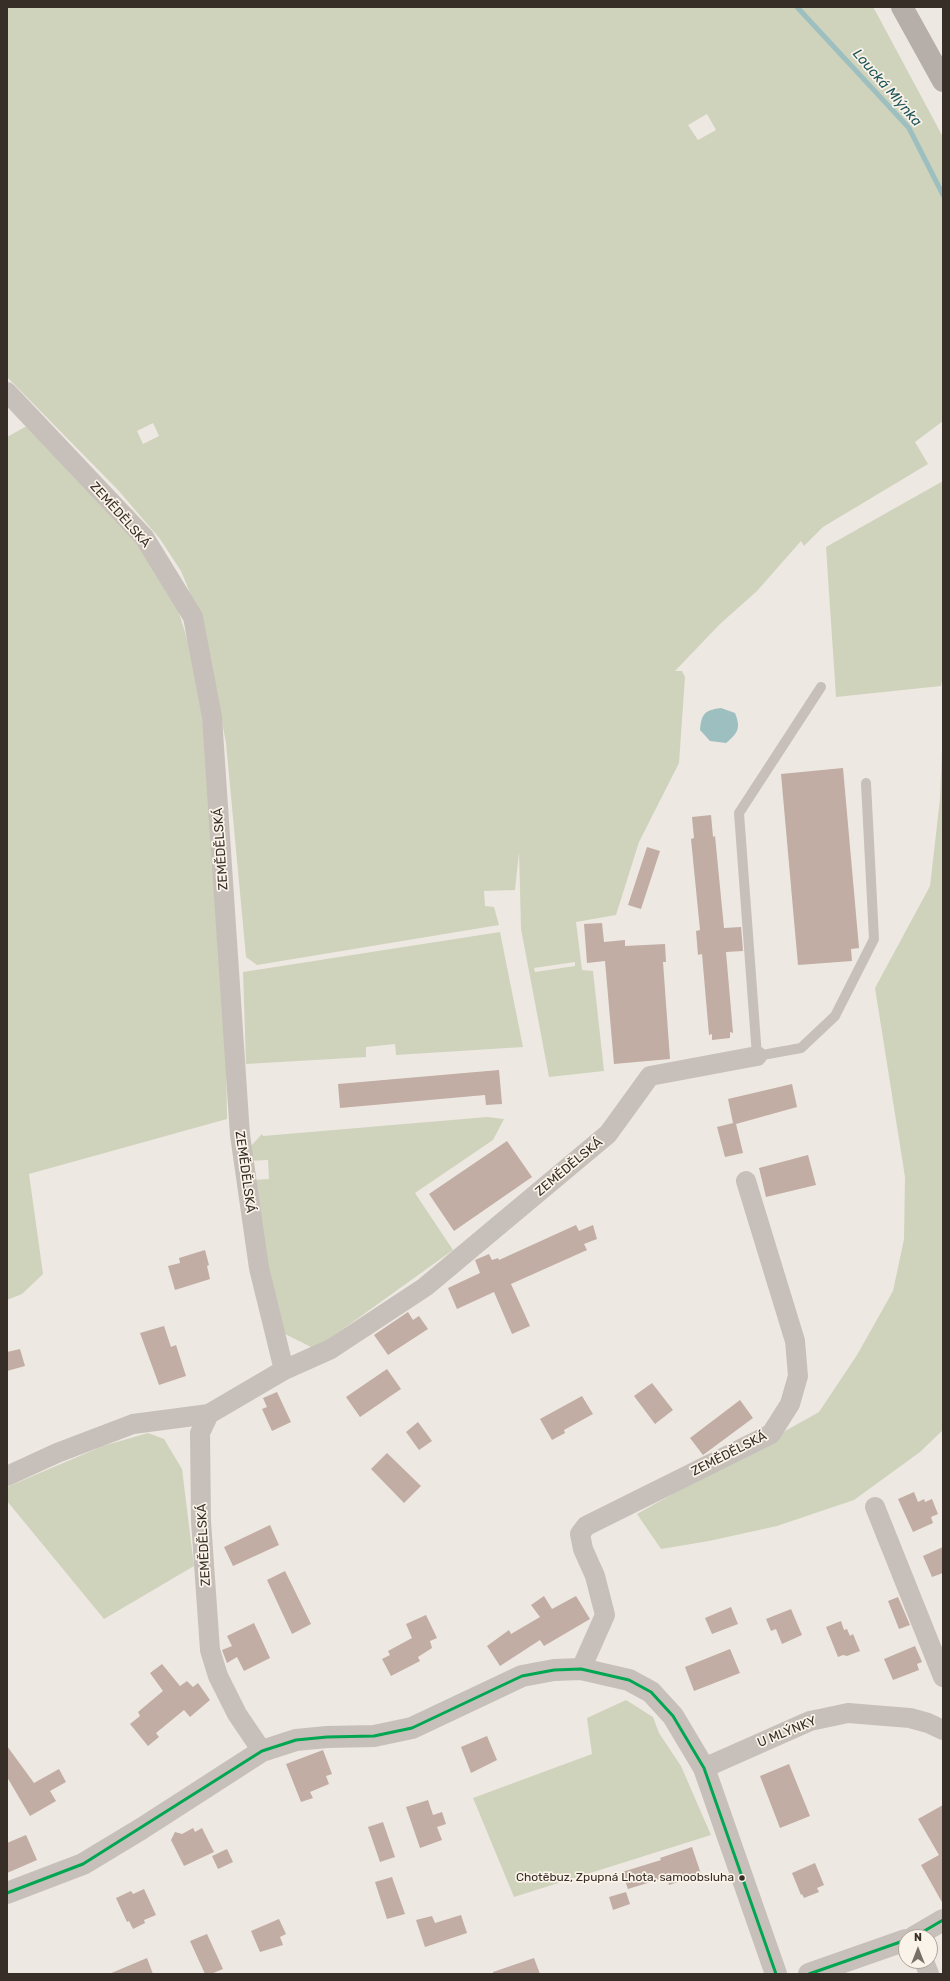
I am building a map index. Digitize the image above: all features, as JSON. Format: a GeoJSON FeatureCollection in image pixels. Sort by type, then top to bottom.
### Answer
{"type":"FeatureCollection","features":[{"type":"Feature","properties":{"kind":"main road"},"geometry":{"type":"LineString","coordinates":[[902,7],[943,81]]}},
{"type":"Feature","properties":{"kind":"street","name":"ZEMĚDĚLSKÁ"},"geometry":{"type":"LineString","coordinates":[[7,392],[144,537],[193,617],[212,718],[240,1135],[259,1268],[284,1370]]}},
{"type":"Feature","properties":{"kind":"street","name":"ZEMĚDĚLSKÁ"},"geometry":{"type":"LineString","coordinates":[[262,1751],[237,1714],[218,1676],[210,1650],[201,1521],[200,1433],[209,1414],[284,1370],[331,1349],[425,1287],[608,1134],[650,1076],[757,1056]]}},
{"type":"Feature","properties":{"kind":"street","name":"ZEMĚDĚLSKÁ"},"geometry":{"type":"LineString","coordinates":[[581,1669],[605,1615],[595,1576],[583,1549],[580,1534],[586,1526],[770,1434],[790,1404],[798,1376],[795,1341],[746,1181]]}},
{"type":"Feature","properties":{"kind":"street"},"geometry":{"type":"LineString","coordinates":[[7,1476],[57,1453],[133,1424],[209,1414]]}},
{"type":"Feature","properties":{"kind":"street"},"geometry":{"type":"LineString","coordinates":[[875,1507],[943,1677]]}},
{"type":"Feature","properties":{"kind":"street"},"geometry":{"type":"LineString","coordinates":[[7,1893],[83,1864],[141,1829],[262,1751],[296,1740],[326,1737],[374,1736],[412,1728],[522,1676],[554,1670],[581,1669],[629,1680],[651,1692],[673,1716],[704,1768],[776,1974]]}},
{"type":"Feature","properties":{"kind":"street","name":"U MLÝNKY"},"geometry":{"type":"LineString","coordinates":[[704,1768],[810,1721],[848,1713],[910,1718],[928,1723],[943,1730]]}},
{"type":"Feature","properties":{"kind":"street"},"geometry":{"type":"LineString","coordinates":[[928,1929],[943,1920]]}},
{"type":"Feature","properties":{"kind":"street"},"geometry":{"type":"LineString","coordinates":[[809,1974],[898,1943]]}},
{"type":"Feature","properties":{"kind":"lane"},"geometry":{"type":"LineString","coordinates":[[821,686],[739,813],[757,1056],[801,1048],[835,1016],[874,939],[866,783]]}},
{"type":"Feature","properties":{"kind":"green space"},"geometry":{"type":"Polygon","coordinates":[[[7,7],[873,7],[943,137],[943,421],[915,442],[928,464],[823,527],[804,546],[801,541],[757,591],[720,624],[675,671],[682,671],[685,677],[679,763],[639,842],[616,915],[576,922],[582,970],[593,971],[604,1071],[549,1077],[521,929],[519,852],[515,890],[484,891],[485,906],[494,907],[499,925],[257,965],[246,957],[226,743],[217,696],[195,605],[181,571],[160,539],[118,490],[7,377],[7,7]],[[707,114],[688,125],[698,140],[716,130],[707,114]],[[153,423],[137,431],[143,444],[159,436],[153,423]],[[575,962],[534,968],[535,972],[575,966],[575,962]]]}},
{"type":"Feature","properties":{"kind":"green space"},"geometry":{"type":"Polygon","coordinates":[[[34,422],[144,546],[173,594],[197,670],[224,916],[227,1119],[29,1174],[43,1274],[22,1294],[7,1300],[7,437],[34,422]]]}},
{"type":"Feature","properties":{"kind":"green space"},"geometry":{"type":"Polygon","coordinates":[[[943,481],[943,675],[941,686],[836,697],[826,547],[943,481]]]}},
{"type":"Feature","properties":{"kind":"green space"},"geometry":{"type":"Polygon","coordinates":[[[943,723],[943,1430],[920,1452],[854,1500],[777,1526],[709,1541],[661,1549],[637,1514],[819,1412],[857,1355],[893,1291],[904,1239],[905,1177],[875,988],[930,886],[940,799],[943,723]]]}},
{"type":"Feature","properties":{"kind":"green space"},"geometry":{"type":"Polygon","coordinates":[[[500,932],[523,1047],[396,1055],[395,1044],[366,1047],[366,1057],[246,1064],[243,972],[500,932]]]}},
{"type":"Feature","properties":{"kind":"green space"},"geometry":{"type":"Polygon","coordinates":[[[487,1117],[504,1119],[493,1140],[415,1193],[453,1250],[325,1342],[313,1348],[283,1333],[256,1221],[252,1180],[269,1179],[268,1160],[248,1161],[250,1147],[262,1134],[263,1136],[487,1117]]]}},
{"type":"Feature","properties":{"kind":"green space"},"geometry":{"type":"Polygon","coordinates":[[[148,1433],[164,1439],[182,1469],[194,1566],[104,1619],[7,1501],[7,1487],[103,1446],[148,1433]]]}},
{"type":"Feature","properties":{"kind":"green space"},"geometry":{"type":"Polygon","coordinates":[[[626,1700],[653,1717],[659,1733],[681,1766],[711,1835],[514,1897],[473,1798],[592,1754],[587,1718],[626,1700]]]}},
{"type":"Feature","properties":{"kind":"water"},"geometry":{"type":"Polygon","coordinates":[[[721,708],[735,713],[738,723],[736,733],[726,743],[710,741],[700,730],[701,720],[705,714],[711,710],[721,708]]]}},
{"type":"Feature","properties":{"kind":"building"},"geometry":{"type":"Polygon","coordinates":[[[843,768],[859,948],[851,949],[852,961],[798,965],[781,774],[843,768]]]}},
{"type":"Feature","properties":{"kind":"building"},"geometry":{"type":"Polygon","coordinates":[[[711,815],[713,837],[715,836],[724,928],[741,927],[743,951],[726,952],[733,1033],[730,1032],[730,1038],[712,1040],[712,1034],[709,1035],[702,954],[698,955],[696,931],[700,930],[691,839],[694,838],[692,817],[711,815]]]}},
{"type":"Feature","properties":{"kind":"building"},"geometry":{"type":"Polygon","coordinates":[[[647,847],[660,851],[641,909],[628,905],[647,847]]]}},
{"type":"Feature","properties":{"kind":"building"},"geometry":{"type":"Polygon","coordinates":[[[602,923],[604,942],[625,940],[625,946],[665,944],[666,962],[663,962],[670,1059],[614,1064],[605,961],[587,963],[584,924],[602,923]]]}},
{"type":"Feature","properties":{"kind":"building"},"geometry":{"type":"Polygon","coordinates":[[[499,1070],[502,1104],[486,1105],[485,1095],[340,1108],[338,1084],[499,1070]]]}},
{"type":"Feature","properties":{"kind":"building"},"geometry":{"type":"Polygon","coordinates":[[[792,1084],[797,1107],[736,1124],[743,1153],[725,1157],[717,1127],[733,1123],[728,1099],[792,1084]]]}},
{"type":"Feature","properties":{"kind":"building"},"geometry":{"type":"Polygon","coordinates":[[[507,1141],[532,1177],[454,1231],[429,1194],[507,1141]]]}},
{"type":"Feature","properties":{"kind":"building"},"geometry":{"type":"Polygon","coordinates":[[[808,1155],[816,1185],[766,1197],[759,1168],[808,1155]]]}},
{"type":"Feature","properties":{"kind":"building"},"geometry":{"type":"Polygon","coordinates":[[[576,1225],[579,1231],[593,1225],[597,1239],[584,1244],[587,1250],[511,1284],[530,1326],[512,1334],[494,1292],[457,1309],[448,1288],[480,1273],[475,1260],[489,1254],[492,1260],[498,1258],[499,1260],[576,1225]]]}},
{"type":"Feature","properties":{"kind":"building"},"geometry":{"type":"Polygon","coordinates":[[[205,1250],[209,1265],[207,1266],[210,1279],[175,1290],[168,1266],[180,1263],[179,1258],[205,1250]]]}},
{"type":"Feature","properties":{"kind":"building"},"geometry":{"type":"Polygon","coordinates":[[[408,1312],[413,1320],[419,1316],[428,1329],[388,1355],[374,1335],[408,1312]]]}},
{"type":"Feature","properties":{"kind":"building"},"geometry":{"type":"Polygon","coordinates":[[[164,1326],[171,1347],[176,1345],[186,1376],[159,1385],[140,1333],[164,1326]]]}},
{"type":"Feature","properties":{"kind":"building"},"geometry":{"type":"Polygon","coordinates":[[[20,1349],[25,1366],[7,1371],[7,1352],[20,1349]]]}},
{"type":"Feature","properties":{"kind":"building"},"geometry":{"type":"Polygon","coordinates":[[[387,1369],[401,1389],[360,1417],[346,1397],[387,1369]]]}},
{"type":"Feature","properties":{"kind":"building"},"geometry":{"type":"Polygon","coordinates":[[[652,1383],[673,1410],[655,1424],[634,1396],[652,1383]]]}},
{"type":"Feature","properties":{"kind":"building"},"geometry":{"type":"Polygon","coordinates":[[[277,1392],[291,1422],[272,1431],[262,1409],[267,1407],[263,1398],[277,1392]]]}},
{"type":"Feature","properties":{"kind":"building"},"geometry":{"type":"Polygon","coordinates":[[[582,1396],[593,1414],[564,1430],[565,1433],[552,1440],[540,1419],[582,1396]]]}},
{"type":"Feature","properties":{"kind":"building"},"geometry":{"type":"Polygon","coordinates":[[[740,1400],[753,1418],[703,1455],[690,1438],[740,1400]]]}},
{"type":"Feature","properties":{"kind":"building"},"geometry":{"type":"Polygon","coordinates":[[[418,1422],[432,1441],[419,1450],[406,1432],[418,1422]]]}},
{"type":"Feature","properties":{"kind":"building"},"geometry":{"type":"Polygon","coordinates":[[[387,1453],[421,1486],[404,1503],[371,1469],[387,1453]]]}},
{"type":"Feature","properties":{"kind":"building"},"geometry":{"type":"Polygon","coordinates":[[[914,1492],[918,1502],[924,1499],[925,1502],[932,1499],[938,1514],[931,1517],[933,1523],[913,1532],[898,1499],[914,1492]]]}},
{"type":"Feature","properties":{"kind":"building"},"geometry":{"type":"Polygon","coordinates":[[[270,1525],[279,1545],[233,1566],[224,1547],[270,1525]]]}},
{"type":"Feature","properties":{"kind":"building"},"geometry":{"type":"Polygon","coordinates":[[[943,1547],[943,1573],[932,1577],[923,1556],[943,1547]]]}},
{"type":"Feature","properties":{"kind":"building"},"geometry":{"type":"Polygon","coordinates":[[[285,1571],[311,1624],[292,1634],[267,1580],[285,1571]]]}},
{"type":"Feature","properties":{"kind":"building"},"geometry":{"type":"Polygon","coordinates":[[[544,1596],[552,1609],[576,1596],[590,1619],[544,1646],[540,1640],[500,1666],[487,1646],[509,1630],[511,1634],[540,1617],[531,1605],[544,1596]]]}},
{"type":"Feature","properties":{"kind":"building"},"geometry":{"type":"Polygon","coordinates":[[[898,1597],[910,1625],[899,1629],[888,1601],[898,1597]]]}},
{"type":"Feature","properties":{"kind":"building"},"geometry":{"type":"Polygon","coordinates":[[[731,1607],[738,1624],[712,1634],[705,1618],[731,1607]]]}},
{"type":"Feature","properties":{"kind":"building"},"geometry":{"type":"Polygon","coordinates":[[[791,1609],[802,1635],[782,1644],[776,1629],[771,1631],[766,1619],[791,1609]]]}},
{"type":"Feature","properties":{"kind":"building"},"geometry":{"type":"Polygon","coordinates":[[[426,1615],[437,1638],[430,1641],[432,1648],[418,1657],[420,1661],[391,1676],[382,1659],[390,1655],[388,1651],[412,1638],[406,1624],[426,1615]]]}},
{"type":"Feature","properties":{"kind":"building"},"geometry":{"type":"Polygon","coordinates":[[[841,1621],[844,1630],[847,1629],[850,1636],[853,1634],[860,1651],[847,1656],[843,1655],[838,1657],[826,1627],[841,1621]]]}},
{"type":"Feature","properties":{"kind":"building"},"geometry":{"type":"Polygon","coordinates":[[[254,1623],[270,1658],[244,1671],[237,1657],[227,1663],[222,1650],[232,1646],[227,1636],[254,1623]]]}},
{"type":"Feature","properties":{"kind":"building"},"geometry":{"type":"Polygon","coordinates":[[[915,1646],[922,1662],[917,1664],[919,1670],[893,1680],[884,1659],[915,1646]]]}},
{"type":"Feature","properties":{"kind":"building"},"geometry":{"type":"Polygon","coordinates":[[[730,1649],[740,1673],[694,1691],[685,1667],[730,1649]]]}},
{"type":"Feature","properties":{"kind":"building"},"geometry":{"type":"Polygon","coordinates":[[[162,1664],[180,1686],[187,1681],[193,1687],[198,1683],[210,1700],[190,1717],[184,1710],[156,1733],[159,1737],[148,1746],[130,1724],[140,1716],[138,1712],[163,1691],[150,1673],[162,1664]]]}},
{"type":"Feature","properties":{"kind":"building"},"geometry":{"type":"Polygon","coordinates":[[[487,1736],[497,1760],[471,1773],[461,1747],[487,1736]]]}},
{"type":"Feature","properties":{"kind":"building"},"geometry":{"type":"Polygon","coordinates":[[[7,1746],[34,1783],[59,1769],[66,1782],[50,1791],[56,1801],[30,1816],[7,1777],[7,1746]]]}},
{"type":"Feature","properties":{"kind":"building"},"geometry":{"type":"Polygon","coordinates":[[[323,1750],[332,1774],[326,1776],[329,1784],[310,1792],[313,1798],[301,1802],[286,1764],[323,1750]]]}},
{"type":"Feature","properties":{"kind":"building"},"geometry":{"type":"Polygon","coordinates":[[[789,1764],[810,1816],[780,1828],[760,1776],[789,1764]]]}},
{"type":"Feature","properties":{"kind":"building"},"geometry":{"type":"Polygon","coordinates":[[[428,1800],[433,1815],[442,1812],[446,1824],[437,1827],[442,1840],[420,1848],[406,1807],[428,1800]]]}},
{"type":"Feature","properties":{"kind":"building"},"geometry":{"type":"Polygon","coordinates":[[[943,1805],[943,1904],[921,1865],[939,1855],[918,1819],[943,1805]]]}},
{"type":"Feature","properties":{"kind":"building"},"geometry":{"type":"Polygon","coordinates":[[[383,1822],[395,1857],[380,1862],[368,1827],[383,1822]]]}},
{"type":"Feature","properties":{"kind":"building"},"geometry":{"type":"Polygon","coordinates":[[[193,1828],[195,1832],[202,1828],[214,1852],[184,1866],[171,1840],[175,1832],[182,1834],[193,1828]]]}},
{"type":"Feature","properties":{"kind":"building"},"geometry":{"type":"Polygon","coordinates":[[[26,1835],[37,1860],[7,1873],[7,1843],[26,1835]]]}},
{"type":"Feature","properties":{"kind":"building"},"geometry":{"type":"Polygon","coordinates":[[[692,1847],[701,1874],[669,1885],[667,1877],[628,1889],[622,1872],[661,1860],[660,1858],[692,1847]]]}},
{"type":"Feature","properties":{"kind":"building"},"geometry":{"type":"Polygon","coordinates":[[[227,1849],[233,1862],[218,1869],[212,1856],[227,1849]]]}},
{"type":"Feature","properties":{"kind":"building"},"geometry":{"type":"Polygon","coordinates":[[[815,1863],[824,1885],[817,1888],[819,1892],[804,1898],[802,1894],[801,1895],[792,1873],[815,1863]]]}},
{"type":"Feature","properties":{"kind":"building"},"geometry":{"type":"Polygon","coordinates":[[[392,1877],[405,1914],[387,1919],[375,1882],[392,1877]]]}},
{"type":"Feature","properties":{"kind":"building"},"geometry":{"type":"Polygon","coordinates":[[[144,1889],[156,1915],[144,1920],[145,1923],[133,1929],[129,1921],[127,1922],[116,1898],[131,1891],[133,1894],[144,1889]]]}},
{"type":"Feature","properties":{"kind":"building"},"geometry":{"type":"Polygon","coordinates":[[[626,1892],[630,1904],[613,1910],[609,1897],[626,1892]]]}},
{"type":"Feature","properties":{"kind":"building"},"geometry":{"type":"Polygon","coordinates":[[[461,1915],[467,1933],[425,1947],[416,1920],[432,1916],[435,1923],[461,1915]]]}},
{"type":"Feature","properties":{"kind":"building"},"geometry":{"type":"Polygon","coordinates":[[[279,1919],[286,1934],[280,1937],[283,1945],[260,1952],[251,1931],[279,1919]]]}},
{"type":"Feature","properties":{"kind":"building"},"geometry":{"type":"Polygon","coordinates":[[[207,1934],[223,1969],[211,1974],[205,1974],[190,1941],[207,1934]]]}},
{"type":"Feature","properties":{"kind":"building"},"geometry":{"type":"Polygon","coordinates":[[[147,1958],[153,1974],[109,1974],[147,1958]]]}},
{"type":"Feature","properties":{"kind":"building"},"geometry":{"type":"Polygon","coordinates":[[[534,1958],[540,1974],[493,1974],[493,1972],[534,1958]]]}},
{"type":"Feature","properties":{"kind":"waterway","name":"Loucká Mlýnka"},"geometry":{"type":"LineString","coordinates":[[797,7],[909,128],[943,195]]}},
{"type":"Feature","properties":{"kind":"transit line"},"geometry":{"type":"LineString","coordinates":[[7,1893],[83,1864],[262,1751],[296,1740],[327,1737],[374,1736],[412,1728],[522,1676],[554,1670],[581,1669],[629,1680],[651,1692],[673,1716],[704,1768],[776,1974]]}},
{"type":"Feature","properties":{"kind":"transit line"},"geometry":{"type":"LineString","coordinates":[[928,1929],[943,1920]]}},
{"type":"Feature","properties":{"kind":"transit line"},"geometry":{"type":"LineString","coordinates":[[809,1974],[898,1943]]}},
{"type":"Feature","properties":{"kind":"place","name":"Chotěbuz, Zpupná Lhota, samoobsluha"},"geometry":{"type":"Point","coordinates":[742,1878]}}]}
